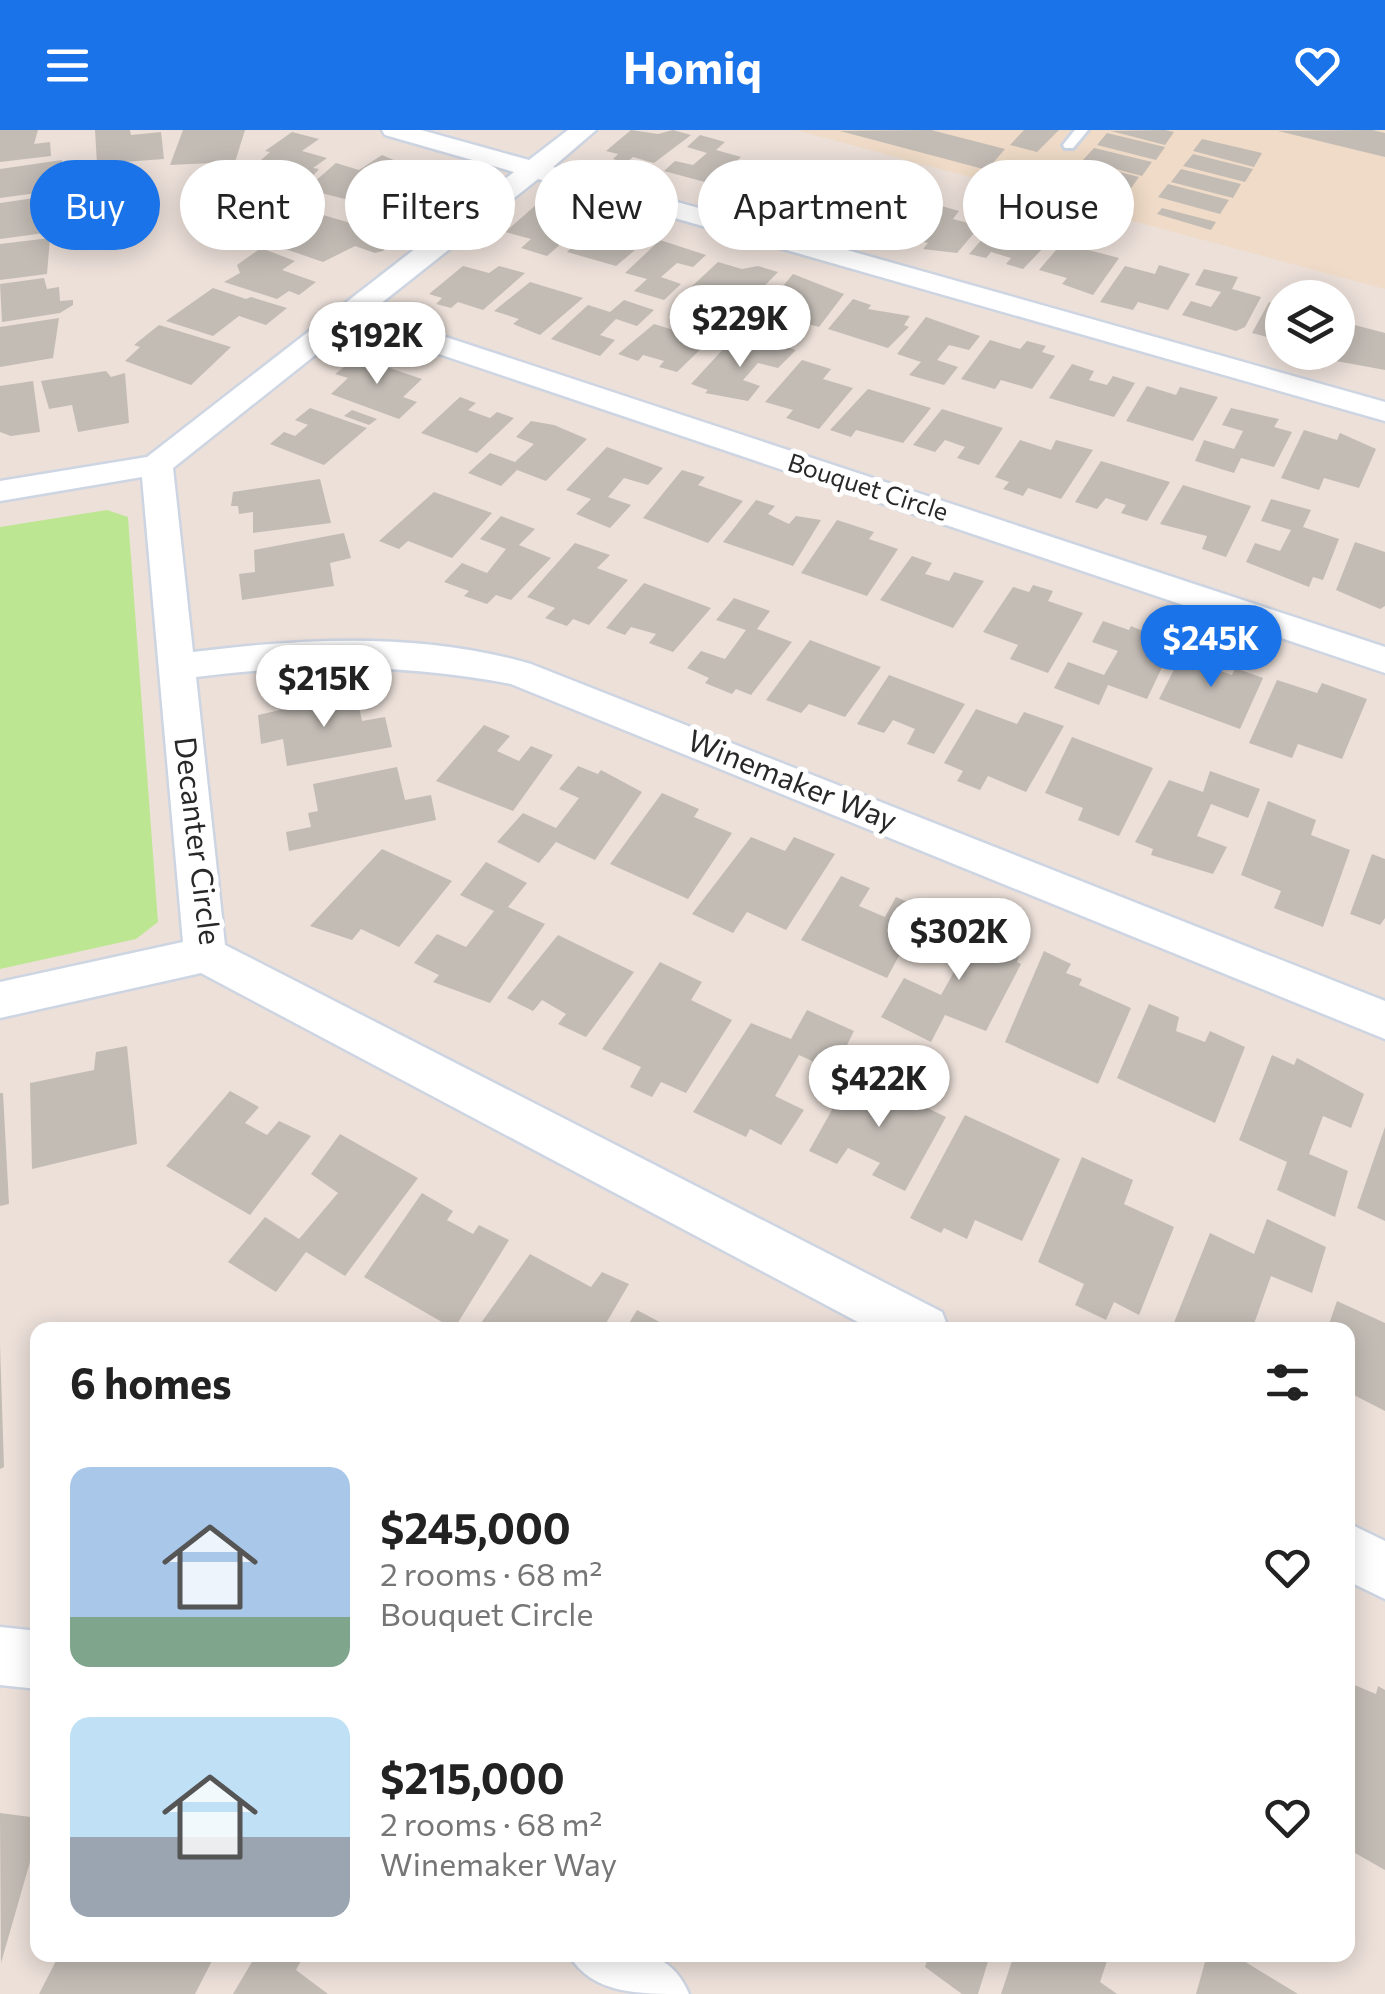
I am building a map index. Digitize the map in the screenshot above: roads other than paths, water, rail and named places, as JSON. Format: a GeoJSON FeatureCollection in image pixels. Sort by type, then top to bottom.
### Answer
{"type":"FeatureCollection","features":[{"type":"Feature","properties":{"kind":"street"},"geometry":{"type":"LineString","coordinates":[[394,130],[1385,412]]}},
{"type":"Feature","properties":{"kind":"street"},"geometry":{"type":"LineString","coordinates":[[0,491],[157,465],[584,130]]}},
{"type":"Feature","properties":{"kind":"street","name":"Bouquet Circle"},"geometry":{"type":"LineString","coordinates":[[351,315],[1385,660]]}},
{"type":"Feature","properties":{"kind":"street","name":"Decanter Circle"},"geometry":{"type":"LineString","coordinates":[[157,465],[205,954],[909,1322]]}},
{"type":"Feature","properties":{"kind":"street","name":"Winemaker Way"},"geometry":{"type":"LineString","coordinates":[[176,667],[328,650],[395,652],[518,673],[1385,1020]]}},
{"type":"Feature","properties":{"kind":"street"},"geometry":{"type":"LineString","coordinates":[[0,1000],[205,954]]}},
{"type":"Feature","properties":{"kind":"street"},"geometry":{"type":"LineString","coordinates":[[1355,1555],[1385,1571]]}},
{"type":"Feature","properties":{"kind":"street"},"geometry":{"type":"LineString","coordinates":[[0,1656],[30,1659]]}},
{"type":"Feature","properties":{"kind":"street"},"geometry":{"type":"LineString","coordinates":[[611,1962],[656,1994]]}},
{"type":"Feature","properties":{"kind":"lane"},"geometry":{"type":"LineString","coordinates":[[1068,145],[1082,130]]}}]}
